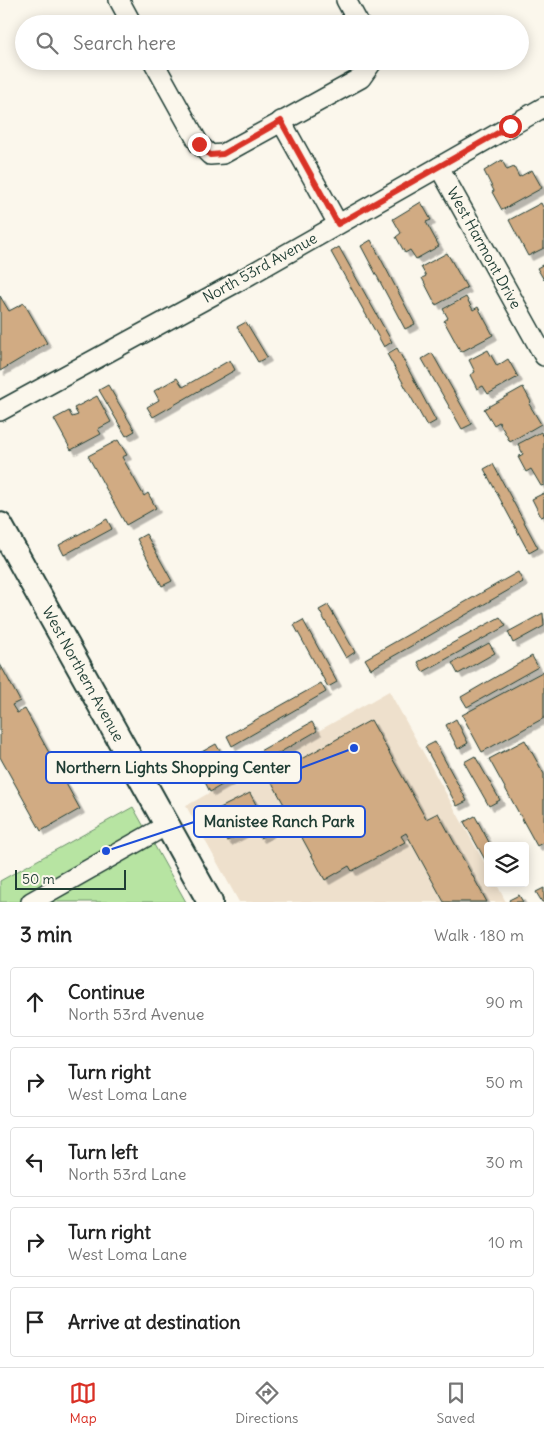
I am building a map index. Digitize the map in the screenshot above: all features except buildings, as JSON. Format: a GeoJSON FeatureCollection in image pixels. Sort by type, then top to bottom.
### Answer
{"type":"FeatureCollection","features":[{"type":"Feature","properties":{"kind":"main road","name":"West Northern Avenue"},"geometry":{"type":"LineString","coordinates":[[0,526],[210,902]]}},
{"type":"Feature","properties":{"kind":"street"},"geometry":{"type":"LineString","coordinates":[[119,0],[127,15]]}},
{"type":"Feature","properties":{"kind":"street"},"geometry":{"type":"LineString","coordinates":[[346,0],[354,15]]}},
{"type":"Feature","properties":{"kind":"street"},"geometry":{"type":"LineString","coordinates":[[158,70],[199,144],[210,155],[223,154],[361,78],[367,70]]}},
{"type":"Feature","properties":{"kind":"street","name":"North 53rd Avenue"},"geometry":{"type":"LineString","coordinates":[[0,411],[338,224],[544,107]]}},
{"type":"Feature","properties":{"kind":"street"},"geometry":{"type":"LineString","coordinates":[[281,121],[338,224]]}},
{"type":"Feature","properties":{"kind":"street","name":"West Harmont Drive"},"geometry":{"type":"LineString","coordinates":[[439,167],[544,356]]}},
{"type":"Feature","properties":{"kind":"street"},"geometry":{"type":"LineString","coordinates":[[31,902],[167,825]]}},
{"type":"Feature","properties":{"kind":"shaded area"},"geometry":{"type":"Polygon","coordinates":[[[389,691],[484,862],[484,887],[498,887],[506,902],[239,902],[186,806],[389,691]]]}},
{"type":"Feature","properties":{"kind":"green space"},"geometry":{"type":"Polygon","coordinates":[[[133,807],[186,902],[0,902],[0,881],[133,807]]]}},
{"type":"Feature","properties":{"kind":"place","name":"Northern Lights Shopping Center"},"geometry":{"type":"Point","coordinates":[354,748]}},
{"type":"Feature","properties":{"kind":"place","name":"Manistee Ranch Park"},"geometry":{"type":"Point","coordinates":[106,851]}},
{"type":"Feature","properties":{"kind":"route"},"geometry":{"type":"LineString","coordinates":[[199,144],[210,155],[223,154],[281,121],[338,224],[510,126]]}}]}
